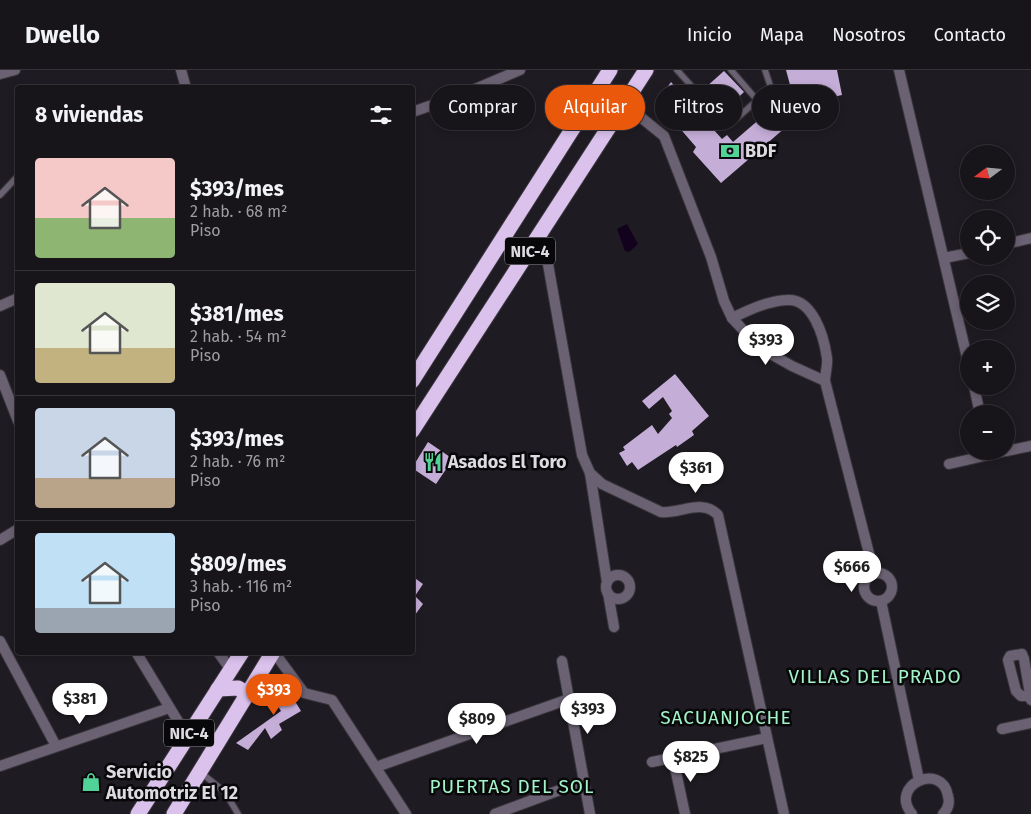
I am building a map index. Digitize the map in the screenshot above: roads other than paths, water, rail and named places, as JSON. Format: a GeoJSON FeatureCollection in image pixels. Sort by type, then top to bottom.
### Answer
{"type":"FeatureCollection","features":[{"type":"Feature","properties":{"kind":"highway","name":"NIC-4"},"geometry":{"type":"LineString","coordinates":[[415,376],[610,70]]}},
{"type":"Feature","properties":{"kind":"highway","name":"NIC-4"},"geometry":{"type":"LineString","coordinates":[[636,85],[646,70]]}},
{"type":"Feature","properties":{"kind":"highway","name":"NIC-4"},"geometry":{"type":"LineString","coordinates":[[415,426],[606,130]]}},
{"type":"Feature","properties":{"kind":"highway","name":"NIC-4"},"geometry":{"type":"LineString","coordinates":[[174,814],[181,807],[200,772],[272,655]]}},
{"type":"Feature","properties":{"kind":"highway","name":"NIC-4"},"geometry":{"type":"LineString","coordinates":[[138,814],[237,661]]}},
{"type":"Feature","properties":{"kind":"highway"},"geometry":{"type":"LineString","coordinates":[[237,661],[246,675],[258,678]]}},
{"type":"Feature","properties":{"kind":"highway"},"geometry":{"type":"LineString","coordinates":[[218,689],[233,686],[243,691],[245,698]]}},
{"type":"Feature","properties":{"kind":"street"},"geometry":{"type":"LineString","coordinates":[[0,74],[15,70]]}},
{"type":"Feature","properties":{"kind":"street"},"geometry":{"type":"LineString","coordinates":[[181,70],[185,85]]}},
{"type":"Feature","properties":{"kind":"street"},"geometry":{"type":"LineString","coordinates":[[415,111],[456,97],[520,70]]}},
{"type":"Feature","properties":{"kind":"street"},"geometry":{"type":"LineString","coordinates":[[899,70],[963,340]]}},
{"type":"Feature","properties":{"kind":"street"},"geometry":{"type":"LineString","coordinates":[[645,121],[664,136],[711,257],[724,301],[732,318],[760,348],[792,366],[825,381]]}},
{"type":"Feature","properties":{"kind":"street"},"geometry":{"type":"LineString","coordinates":[[1015,242],[1031,238]]}},
{"type":"Feature","properties":{"kind":"street"},"geometry":{"type":"LineString","coordinates":[[536,241],[546,252],[582,455],[590,473],[614,627]]}},
{"type":"Feature","properties":{"kind":"street"},"geometry":{"type":"LineString","coordinates":[[944,258],[960,255]]}},
{"type":"Feature","properties":{"kind":"street"},"geometry":{"type":"LineString","coordinates":[[0,306],[15,299]]}},
{"type":"Feature","properties":{"kind":"street"},"geometry":{"type":"LineString","coordinates":[[732,318],[768,303],[789,299],[807,306],[817,322],[827,359],[825,381],[874,573]]}},
{"type":"Feature","properties":{"kind":"street"},"geometry":{"type":"LineString","coordinates":[[0,375],[15,413]]}},
{"type":"Feature","properties":{"kind":"street"},"geometry":{"type":"LineString","coordinates":[[1015,449],[1031,446]]}},
{"type":"Feature","properties":{"kind":"street"},"geometry":{"type":"LineString","coordinates":[[949,464],[964,460]]}},
{"type":"Feature","properties":{"kind":"street"},"geometry":{"type":"LineString","coordinates":[[590,473],[602,484],[661,512],[670,513],[702,506],[712,508],[718,515],[784,814]]}},
{"type":"Feature","properties":{"kind":"street"},"geometry":{"type":"LineString","coordinates":[[0,540],[15,531]]}},
{"type":"Feature","properties":{"kind":"street"},"geometry":{"type":"LineString","coordinates":[[874,573],[883,573],[892,583],[889,596],[881,601],[872,599],[865,592],[864,588],[866,579],[874,573]]}},
{"type":"Feature","properties":{"kind":"street"},"geometry":{"type":"LineString","coordinates":[[607,582],[613,576],[620,575],[628,579],[630,586],[628,594],[622,598],[614,598],[608,593]]}},
{"type":"Feature","properties":{"kind":"street"},"geometry":{"type":"LineString","coordinates":[[881,601],[919,780]]}},
{"type":"Feature","properties":{"kind":"street"},"geometry":{"type":"LineString","coordinates":[[0,641],[56,746]]}},
{"type":"Feature","properties":{"kind":"street"},"geometry":{"type":"LineString","coordinates":[[138,655],[187,736]]}},
{"type":"Feature","properties":{"kind":"street"},"geometry":{"type":"LineString","coordinates":[[224,655],[237,661]]}},
{"type":"Feature","properties":{"kind":"street"},"geometry":{"type":"LineString","coordinates":[[276,655],[304,693],[332,700],[406,814]]}},
{"type":"Feature","properties":{"kind":"street"},"geometry":{"type":"LineString","coordinates":[[562,661],[590,814]]}},
{"type":"Feature","properties":{"kind":"street"},"geometry":{"type":"LineString","coordinates":[[376,767],[569,699]]}},
{"type":"Feature","properties":{"kind":"street"},"geometry":{"type":"LineString","coordinates":[[0,766],[169,708]]}},
{"type":"Feature","properties":{"kind":"street"},"geometry":{"type":"LineString","coordinates":[[1002,729],[1031,723]]}},
{"type":"Feature","properties":{"kind":"street"},"geometry":{"type":"LineString","coordinates":[[652,762],[767,738]]}},
{"type":"Feature","properties":{"kind":"street"},"geometry":{"type":"LineString","coordinates":[[673,758],[685,814]]}},
{"type":"Feature","properties":{"kind":"street"},"geometry":{"type":"LineString","coordinates":[[912,814],[907,805],[906,797],[913,784],[919,780],[932,779],[944,786],[949,798],[948,805],[943,814]]}},
{"type":"Feature","properties":{"kind":"street"},"geometry":{"type":"LineString","coordinates":[[495,814],[584,781]]}},
{"type":"Feature","properties":{"kind":"lane"},"geometry":{"type":"LineString","coordinates":[[731,70],[752,94]]}},
{"type":"Feature","properties":{"kind":"lane"},"geometry":{"type":"LineString","coordinates":[[765,70],[770,85]]}},
{"type":"Feature","properties":{"kind":"lane"},"geometry":{"type":"LineString","coordinates":[[680,71],[722,120],[736,119],[752,105]]}},
{"type":"Feature","properties":{"kind":"lane"},"geometry":{"type":"LineString","coordinates":[[0,195],[15,179]]}},
{"type":"Feature","properties":{"kind":"lane"},"geometry":{"type":"LineString","coordinates":[[200,772],[225,792],[238,814]]}},
{"type":"Feature","properties":{"kind":"place","name":"BDF"},"geometry":{"type":"Point","coordinates":[730,151]}},
{"type":"Feature","properties":{"kind":"place","name":"Asados El Toro"},"geometry":{"type":"Point","coordinates":[433,462]}},
{"type":"Feature","properties":{"kind":"place","name":"Servicio Automotriz El 12"},"geometry":{"type":"Point","coordinates":[91,782]}},
{"type":"Feature","properties":{"kind":"district","name":"VILLAS DEL PRADO"},"geometry":{"type":"Point","coordinates":[875,676]}},
{"type":"Feature","properties":{"kind":"district","name":"SACUANJOCHE"},"geometry":{"type":"Point","coordinates":[726,717]}},
{"type":"Feature","properties":{"kind":"district","name":"PUERTAS DEL SOL"},"geometry":{"type":"Point","coordinates":[512,786]}}]}
